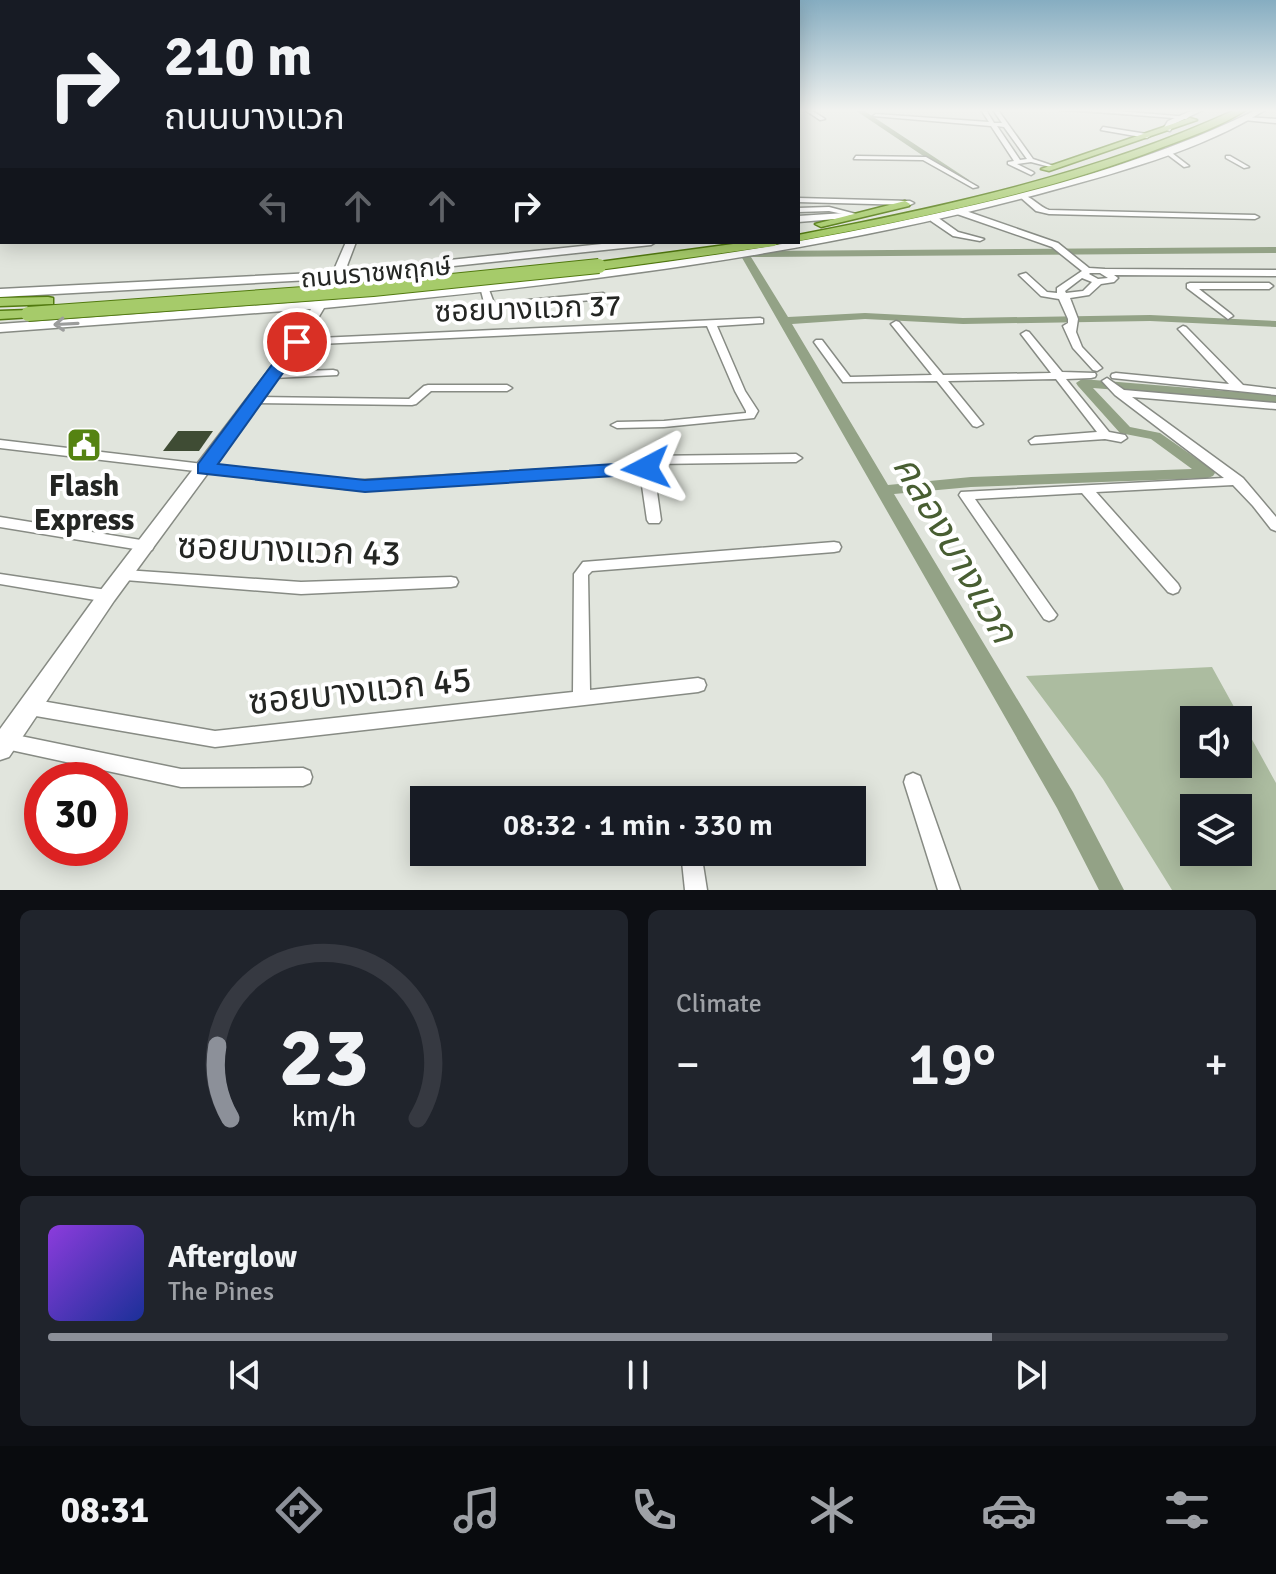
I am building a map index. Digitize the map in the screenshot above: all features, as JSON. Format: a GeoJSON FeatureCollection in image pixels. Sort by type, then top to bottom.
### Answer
{"type":"FeatureCollection","features":[{"type":"Feature","properties":{"kind":"main road"},"geometry":{"type":"LineString","coordinates":[[1009,178],[1100,152]]}},
{"type":"Feature","properties":{"kind":"main road","name":"ถนนราชพฤกษ์"},"geometry":{"type":"LineString","coordinates":[[800,238],[998,194],[1143,152]]}},
{"type":"Feature","properties":{"kind":"main road","name":"ถนนราชพฤกษ์"},"geometry":{"type":"LineString","coordinates":[[800,241],[934,219],[1022,196],[1164,152]]}},
{"type":"Feature","properties":{"kind":"main road"},"geometry":{"type":"LineString","coordinates":[[962,190],[987,184]]}},
{"type":"Feature","properties":{"kind":"main road"},"geometry":{"type":"LineString","coordinates":[[800,227],[923,200]]}},
{"type":"Feature","properties":{"kind":"main road"},"geometry":{"type":"LineString","coordinates":[[800,219],[849,215]]}},
{"type":"Feature","properties":{"kind":"main road"},"geometry":{"type":"LineString","coordinates":[[3,745],[107,596],[297,342],[323,303],[350,244]]}},
{"type":"Feature","properties":{"kind":"main road","name":"ถนนราชพฤกษ์"},"geometry":{"type":"LineString","coordinates":[[0,293],[337,275],[633,244]]}},
{"type":"Feature","properties":{"kind":"main road","name":"ถนนราชพฤกษ์"},"geometry":{"type":"LineString","coordinates":[[0,315],[357,291],[595,262],[698,244]]}},
{"type":"Feature","properties":{"kind":"main road","name":"ถนนราชพฤกษ์"},"geometry":{"type":"LineString","coordinates":[[0,328],[484,287],[772,246]]}},
{"type":"Feature","properties":{"kind":"main road","name":"ถนนราชพฤกษ์"},"geometry":{"type":"LineString","coordinates":[[0,302],[728,253]]}},
{"type":"Feature","properties":{"kind":"main road"},"geometry":{"type":"LineString","coordinates":[[395,270],[378,278],[373,286],[378,292],[395,296]]}},
{"type":"Feature","properties":{"kind":"main road"},"geometry":{"type":"LineString","coordinates":[[203,313],[279,300],[289,288],[274,283],[223,282]]}},
{"type":"Feature","properties":{"kind":"street"},"geometry":{"type":"LineString","coordinates":[[1011,152],[1017,160]]}},
{"type":"Feature","properties":{"kind":"street"},"geometry":{"type":"LineString","coordinates":[[1024,152],[1031,160]]}},
{"type":"Feature","properties":{"kind":"street"},"geometry":{"type":"LineString","coordinates":[[1167,152],[1186,166]]}},
{"type":"Feature","properties":{"kind":"street"},"geometry":{"type":"LineString","coordinates":[[1228,157],[1246,167]]}},
{"type":"Feature","properties":{"kind":"street"},"geometry":{"type":"LineString","coordinates":[[856,158],[924,158],[975,187]]}},
{"type":"Feature","properties":{"kind":"street"},"geometry":{"type":"LineString","coordinates":[[1031,173],[1010,163],[1031,160],[1052,167]]}},
{"type":"Feature","properties":{"kind":"street"},"geometry":{"type":"LineString","coordinates":[[1022,196],[1039,209],[1049,212],[1255,217]]}},
{"type":"Feature","properties":{"kind":"street"},"geometry":{"type":"LineString","coordinates":[[800,200],[910,203]]}},
{"type":"Feature","properties":{"kind":"street"},"geometry":{"type":"LineString","coordinates":[[800,210],[829,209],[849,215]]}},
{"type":"Feature","properties":{"kind":"street"},"geometry":{"type":"LineString","coordinates":[[960,212],[1076,251],[1094,273]]}},
{"type":"Feature","properties":{"kind":"street"},"geometry":{"type":"LineString","coordinates":[[934,219],[956,234],[980,239]]}},
{"type":"Feature","properties":{"kind":"street"},"geometry":{"type":"LineString","coordinates":[[1061,247],[1094,273],[1114,278],[1260,279]]}},
{"type":"Feature","properties":{"kind":"street"},"geometry":{"type":"LineString","coordinates":[[1250,272],[1274,285]]}},
{"type":"Feature","properties":{"kind":"street"},"geometry":{"type":"LineString","coordinates":[[1023,275],[1044,294],[1066,297],[1086,293],[1094,273]]}},
{"type":"Feature","properties":{"kind":"street"},"geometry":{"type":"LineString","coordinates":[[1094,372],[1078,348],[1066,297],[1060,290],[1094,273],[1276,273]]}},
{"type":"Feature","properties":{"kind":"street"},"geometry":{"type":"LineString","coordinates":[[1228,316],[1190,286],[1274,285]]}},
{"type":"Feature","properties":{"kind":"street"},"geometry":{"type":"LineString","coordinates":[[484,287],[490,306],[603,296]]}},
{"type":"Feature","properties":{"kind":"street","name":"ซอยบางแวก 37"},"geometry":{"type":"LineString","coordinates":[[297,342],[760,321]]}},
{"type":"Feature","properties":{"kind":"street"},"geometry":{"type":"LineString","coordinates":[[617,425],[750,416],[752,411],[711,324]]}},
{"type":"Feature","properties":{"kind":"street"},"geometry":{"type":"LineString","coordinates":[[896,324],[977,424]]}},
{"type":"Feature","properties":{"kind":"street"},"geometry":{"type":"LineString","coordinates":[[1183,329],[1239,388]]}},
{"type":"Feature","properties":{"kind":"street"},"geometry":{"type":"LineString","coordinates":[[1026,334],[1060,373],[1105,435]]}},
{"type":"Feature","properties":{"kind":"street"},"geometry":{"type":"LineString","coordinates":[[819,342],[847,380],[1094,372],[1111,378],[1276,392]]}},
{"type":"Feature","properties":{"kind":"street"},"geometry":{"type":"LineString","coordinates":[[273,375],[333,373]]}},
{"type":"Feature","properties":{"kind":"street"},"geometry":{"type":"LineString","coordinates":[[1111,378],[1119,393],[1196,446],[1238,481],[1276,526]]}},
{"type":"Feature","properties":{"kind":"street"},"geometry":{"type":"LineString","coordinates":[[255,400],[412,402],[428,388],[507,388]]}},
{"type":"Feature","properties":{"kind":"street"},"geometry":{"type":"LineString","coordinates":[[1119,393],[1276,406]]}},
{"type":"Feature","properties":{"kind":"street"},"geometry":{"type":"LineString","coordinates":[[1035,441],[1105,435],[1121,438]]}},
{"type":"Feature","properties":{"kind":"street"},"geometry":{"type":"LineString","coordinates":[[0,444],[365,486],[646,468]]}},
{"type":"Feature","properties":{"kind":"street"},"geometry":{"type":"LineString","coordinates":[[654,520],[647,460],[796,458]]}},
{"type":"Feature","properties":{"kind":"street"},"geometry":{"type":"LineString","coordinates":[[1049,615],[966,495],[1238,481]]}},
{"type":"Feature","properties":{"kind":"street"},"geometry":{"type":"LineString","coordinates":[[1085,488],[1173,588]]}},
{"type":"Feature","properties":{"kind":"street"},"geometry":{"type":"LineString","coordinates":[[0,522],[147,546]]}},
{"type":"Feature","properties":{"kind":"street"},"geometry":{"type":"LineString","coordinates":[[582,699],[581,574],[588,566],[834,547]]}},
{"type":"Feature","properties":{"kind":"street","name":"ซอยบางแวก 43"},"geometry":{"type":"LineString","coordinates":[[125,575],[301,588],[451,582]]}},
{"type":"Feature","properties":{"kind":"street"},"geometry":{"type":"LineString","coordinates":[[0,579],[107,596]]}},
{"type":"Feature","properties":{"kind":"street","name":"ซอยบางแวก 45"},"geometry":{"type":"LineString","coordinates":[[30,707],[215,739],[698,685]]}},
{"type":"Feature","properties":{"kind":"street"},"geometry":{"type":"LineString","coordinates":[[3,745],[181,778],[303,777]]}},
{"type":"Feature","properties":{"kind":"street"},"geometry":{"type":"LineString","coordinates":[[913,782],[949,890]]}},
{"type":"Feature","properties":{"kind":"street"},"geometry":{"type":"LineString","coordinates":[[693,866],[696,890]]}},
{"type":"Feature","properties":{"kind":"green space"},"geometry":{"type":"Polygon","coordinates":[[[1212,667],[1234,706],[1180,706],[1180,778],[1252,778],[1252,740],[1276,783],[1276,890],[1172,890],[1103,779],[1026,676],[1212,667]]]}},
{"type":"Feature","properties":{"kind":"building"},"geometry":{"type":"Polygon","coordinates":[[[178,431],[213,431],[199,451],[163,451],[178,431]]]}},
{"type":"Feature","properties":{"kind":"waterway"},"geometry":{"type":"LineString","coordinates":[[921,152],[965,180]]}},
{"type":"Feature","properties":{"kind":"waterway","name":"คลองบางแวก"},"geometry":{"type":"LineString","coordinates":[[739,244],[784,321]]}},
{"type":"Feature","properties":{"kind":"waterway"},"geometry":{"type":"LineString","coordinates":[[747,254],[1276,250]]}},
{"type":"Feature","properties":{"kind":"waterway"},"geometry":{"type":"LineString","coordinates":[[784,321],[865,316],[963,321],[1150,318],[1276,324]]}},
{"type":"Feature","properties":{"kind":"waterway","name":"คลองบางแวก"},"geometry":{"type":"LineString","coordinates":[[784,321],[1065,800],[1112,890]]}},
{"type":"Feature","properties":{"kind":"waterway"},"geometry":{"type":"LineString","coordinates":[[884,490],[971,482],[1208,473],[1155,436],[1125,430],[1082,383],[1276,399]]}},
{"type":"Feature","properties":{"kind":"place","name":"Flash Express"},"geometry":{"type":"Point","coordinates":[84,445]}},
{"type":"Feature","properties":{"kind":"route"},"geometry":{"type":"LineString","coordinates":[[297,342],[205,468],[365,486],[646,468]]}}]}
